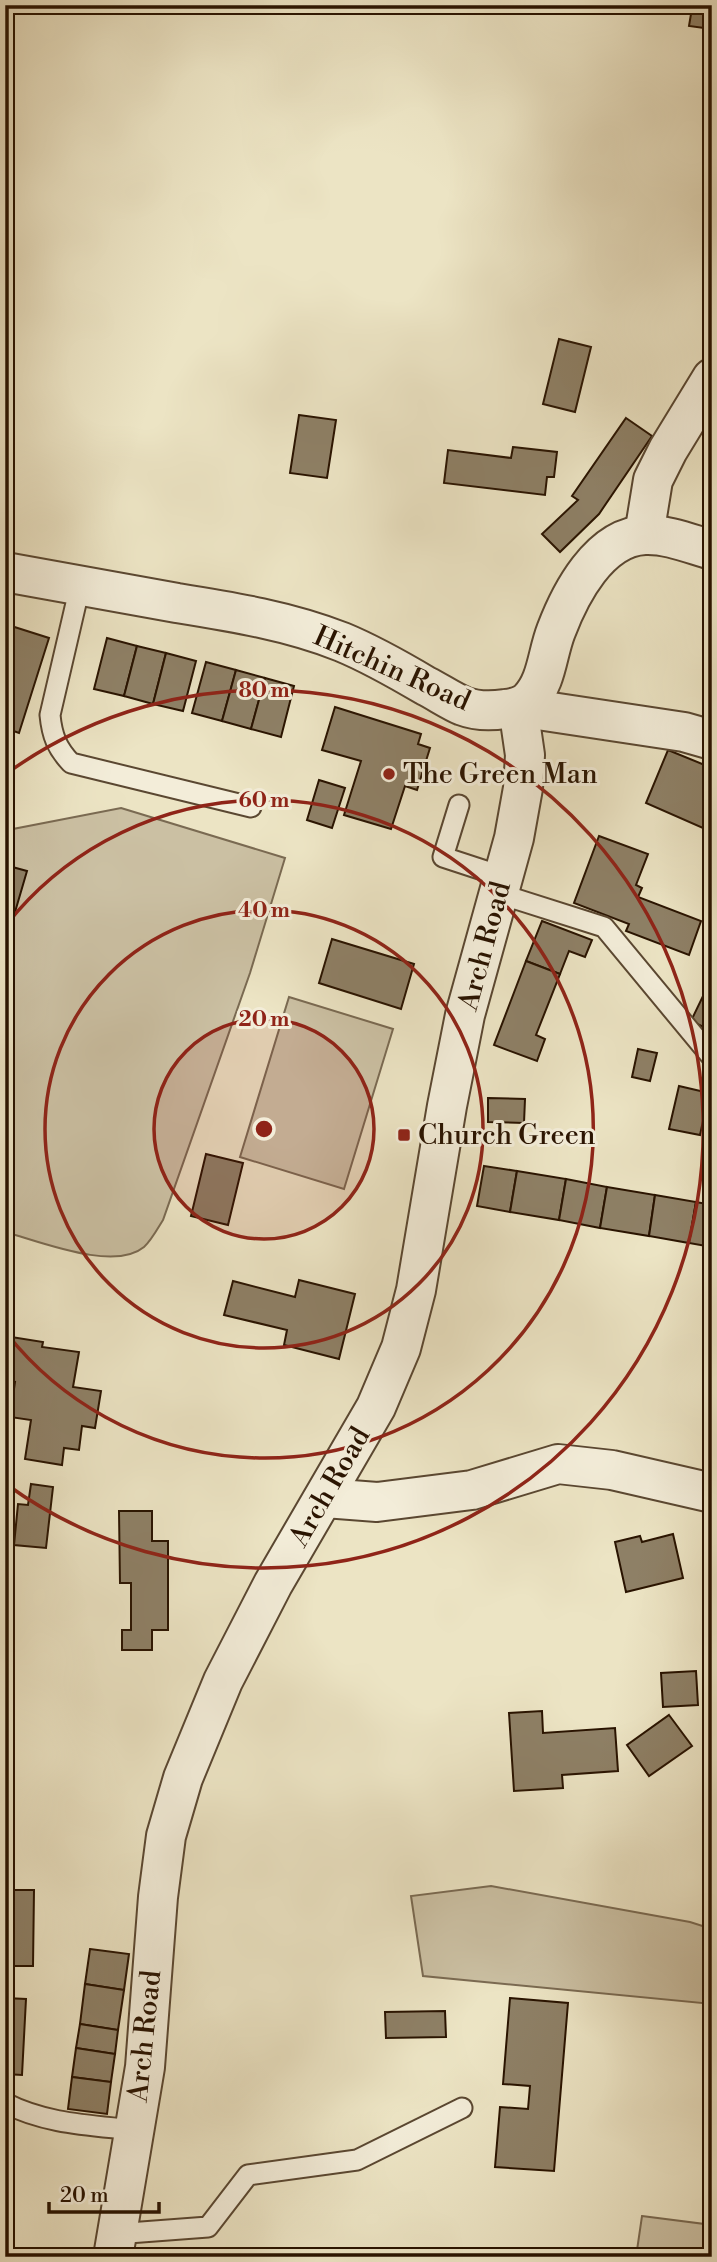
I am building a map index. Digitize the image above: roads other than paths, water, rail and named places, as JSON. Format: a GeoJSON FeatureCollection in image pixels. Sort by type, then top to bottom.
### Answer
{"type":"FeatureCollection","features":[{"type":"Feature","properties":{"kind":"street"},"geometry":{"type":"LineString","coordinates":[[644,535],[653,480],[667,450],[712,378]]}},
{"type":"Feature","properties":{"kind":"street"},"geometry":{"type":"LineString","coordinates":[[518,707],[528,701],[545,674],[555,632],[574,592],[606,552],[625,541],[644,535],[669,538],[712,550]]}},
{"type":"Feature","properties":{"kind":"street","name":"Hitchin Road"},"geometry":{"type":"LineString","coordinates":[[5,572],[249,615],[296,626],[342,642],[463,706],[495,711],[518,707],[684,732],[712,740]]}},
{"type":"Feature","properties":{"kind":"street","name":"Arch Road"},"geometry":{"type":"LineString","coordinates":[[114,2245],[145,2067],[158,1898],[165,1848],[183,1778],[223,1681],[273,1584],[325,1499],[376,1407],[401,1348],[416,1290],[465,1015],[514,838],[523,788],[525,755],[518,707]]}},
{"type":"Feature","properties":{"kind":"street"},"geometry":{"type":"LineString","coordinates":[[325,1499],[377,1502],[472,1490],[558,1464],[612,1470],[712,1493]]}},
{"type":"Feature","properties":{"kind":"lane"},"geometry":{"type":"LineString","coordinates":[[80,586],[50,715],[51,734],[60,751],[71,763],[251,807]]}},
{"type":"Feature","properties":{"kind":"lane"},"geometry":{"type":"LineString","coordinates":[[459,805],[443,857],[502,885],[604,927],[710,1055]]}},
{"type":"Feature","properties":{"kind":"lane"},"geometry":{"type":"LineString","coordinates":[[5,2103],[34,2116],[61,2123],[134,2130]]}},
{"type":"Feature","properties":{"kind":"lane"},"geometry":{"type":"LineString","coordinates":[[114,2245],[208,2227],[248,2175],[357,2160],[462,2108]]}},
{"type":"Feature","properties":{"kind":"place","name":"The Green Man"},"geometry":{"type":"Point","coordinates":[389,774]}},
{"type":"Feature","properties":{"kind":"place","name":"Church Green"},"geometry":{"type":"Point","coordinates":[404,1135]}}]}
